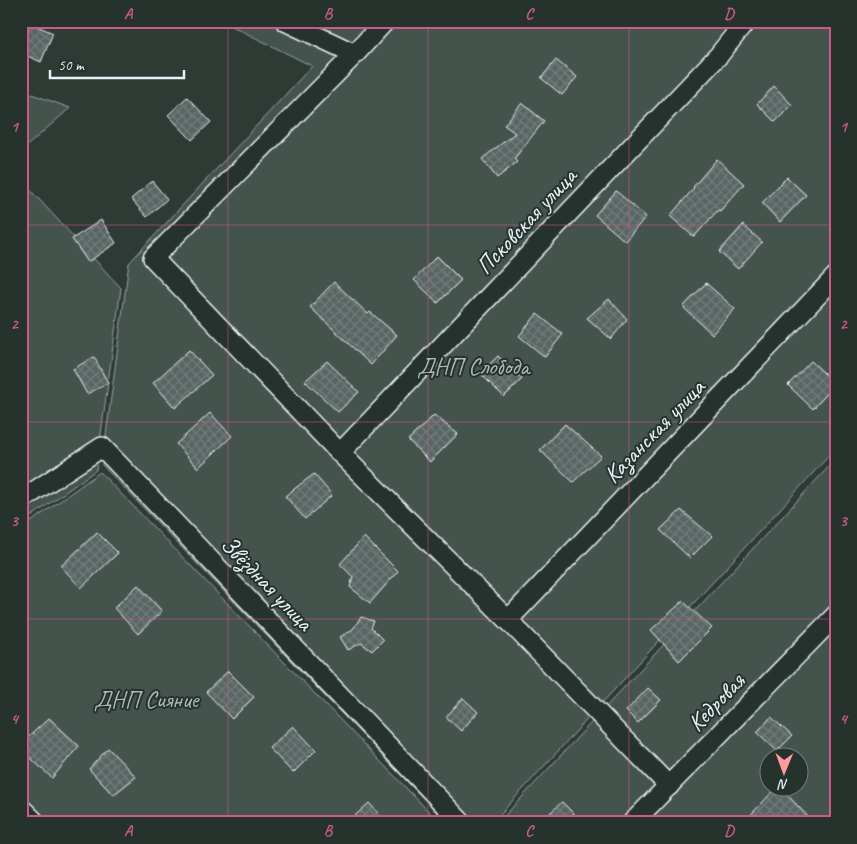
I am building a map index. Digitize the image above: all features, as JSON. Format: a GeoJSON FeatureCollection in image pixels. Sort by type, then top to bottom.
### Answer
{"type":"FeatureCollection","features":[{"type":"Feature","properties":{"kind":"street"},"geometry":{"type":"LineString","coordinates":[[285,21],[355,54]]}},
{"type":"Feature","properties":{"kind":"street"},"geometry":{"type":"LineString","coordinates":[[385,21],[355,54],[153,258],[340,454],[508,620],[669,786]]}},
{"type":"Feature","properties":{"kind":"street","name":"Псковская улица"},"geometry":{"type":"LineString","coordinates":[[340,454],[590,189],[720,55],[746,21]]}},
{"type":"Feature","properties":{"kind":"street","name":"Казанская улица"},"geometry":{"type":"LineString","coordinates":[[508,620],[836,276]]}},
{"type":"Feature","properties":{"kind":"street","name":"Звёздная улица"},"geometry":{"type":"LineString","coordinates":[[21,500],[102,447],[462,823]]}},
{"type":"Feature","properties":{"kind":"street","name":"Кедровая"},"geometry":{"type":"LineString","coordinates":[[632,823],[836,615]]}},
{"type":"Feature","properties":{"kind":"street"},"geometry":{"type":"LineString","coordinates":[[21,808],[36,823]]}},
{"type":"Feature","properties":{"kind":"green space","name":"ДНП Слобода"},"geometry":{"type":"Polygon","coordinates":[[[222,21],[836,21],[836,448],[492,823],[447,823],[102,465],[129,263],[312,66],[222,21]]]}},
{"type":"Feature","properties":{"kind":"green space"},"geometry":{"type":"Polygon","coordinates":[[[21,90],[70,108],[21,151],[21,90]]]}},
{"type":"Feature","properties":{"kind":"green space"},"geometry":{"type":"Polygon","coordinates":[[[21,180],[121,288],[96,470],[21,524],[21,180]]]}},
{"type":"Feature","properties":{"kind":"green space"},"geometry":{"type":"Polygon","coordinates":[[[836,459],[836,823],[498,823],[836,459]]]}},
{"type":"Feature","properties":{"kind":"green space","name":"ДНП Сияние"},"geometry":{"type":"Polygon","coordinates":[[[100,472],[440,823],[21,823],[21,529],[100,472]]]}},
{"type":"Feature","properties":{"kind":"building"},"geometry":{"type":"Polygon","coordinates":[[[21,21],[26,21],[53,33],[41,62],[21,53],[21,21]]]}},
{"type":"Feature","properties":{"kind":"building"},"geometry":{"type":"Polygon","coordinates":[[[556,60],[577,77],[562,95],[541,78],[556,60]]]}},
{"type":"Feature","properties":{"kind":"building"},"geometry":{"type":"Polygon","coordinates":[[[774,86],[792,105],[775,122],[757,104],[774,86]]]}},
{"type":"Feature","properties":{"kind":"building"},"geometry":{"type":"Polygon","coordinates":[[[187,97],[211,122],[192,140],[168,115],[187,97]]]}},
{"type":"Feature","properties":{"kind":"building"},"geometry":{"type":"Polygon","coordinates":[[[522,103],[544,121],[514,159],[517,162],[497,178],[482,159],[515,133],[504,125],[522,103]]]}},
{"type":"Feature","properties":{"kind":"building"},"geometry":{"type":"Polygon","coordinates":[[[717,159],[744,184],[694,237],[670,216],[717,159]]]}},
{"type":"Feature","properties":{"kind":"building"},"geometry":{"type":"Polygon","coordinates":[[[787,177],[806,195],[780,222],[762,203],[787,177]]]}},
{"type":"Feature","properties":{"kind":"building"},"geometry":{"type":"Polygon","coordinates":[[[152,181],[167,199],[147,217],[131,199],[152,181]]]}},
{"type":"Feature","properties":{"kind":"building"},"geometry":{"type":"Polygon","coordinates":[[[616,191],[646,217],[625,241],[595,215],[616,191]]]}},
{"type":"Feature","properties":{"kind":"building"},"geometry":{"type":"Polygon","coordinates":[[[101,220],[116,243],[88,262],[72,239],[101,220]]]}},
{"type":"Feature","properties":{"kind":"building"},"geometry":{"type":"Polygon","coordinates":[[[743,225],[762,242],[738,269],[719,252],[743,225]]]}},
{"type":"Feature","properties":{"kind":"building"},"geometry":{"type":"Polygon","coordinates":[[[437,256],[461,280],[438,303],[414,280],[437,256]]]}},
{"type":"Feature","properties":{"kind":"building"},"geometry":{"type":"Polygon","coordinates":[[[334,282],[368,314],[370,312],[397,335],[371,365],[310,307],[334,282]]]}},
{"type":"Feature","properties":{"kind":"building"},"geometry":{"type":"Polygon","coordinates":[[[706,283],[735,309],[712,334],[683,307],[706,283]]]}},
{"type":"Feature","properties":{"kind":"building"},"geometry":{"type":"Polygon","coordinates":[[[609,299],[627,319],[611,339],[587,318],[609,299]]]}},
{"type":"Feature","properties":{"kind":"building"},"geometry":{"type":"Polygon","coordinates":[[[537,314],[563,334],[545,357],[519,336],[537,314]]]}},
{"type":"Feature","properties":{"kind":"building"},"geometry":{"type":"Polygon","coordinates":[[[189,350],[212,375],[175,408],[153,383],[189,350]]]}},
{"type":"Feature","properties":{"kind":"building"},"geometry":{"type":"Polygon","coordinates":[[[498,356],[522,379],[504,397],[480,373],[498,356]]]}},
{"type":"Feature","properties":{"kind":"building"},"geometry":{"type":"Polygon","coordinates":[[[94,357],[108,383],[87,394],[73,369],[94,357]]]}},
{"type":"Feature","properties":{"kind":"building"},"geometry":{"type":"Polygon","coordinates":[[[327,361],[359,392],[338,412],[305,381],[327,361]]]}},
{"type":"Feature","properties":{"kind":"building"},"geometry":{"type":"Polygon","coordinates":[[[811,361],[836,384],[813,409],[788,385],[811,361]]]}},
{"type":"Feature","properties":{"kind":"building"},"geometry":{"type":"Polygon","coordinates":[[[210,413],[232,436],[198,468],[176,444],[210,413]]]}},
{"type":"Feature","properties":{"kind":"building"},"geometry":{"type":"Polygon","coordinates":[[[434,415],[458,434],[430,462],[408,440],[434,415]]]}},
{"type":"Feature","properties":{"kind":"building"},"geometry":{"type":"Polygon","coordinates":[[[565,424],[601,456],[573,482],[540,450],[565,424]]]}},
{"type":"Feature","properties":{"kind":"building"},"geometry":{"type":"Polygon","coordinates":[[[314,474],[332,495],[305,519],[285,496],[314,474]]]}},
{"type":"Feature","properties":{"kind":"building"},"geometry":{"type":"Polygon","coordinates":[[[681,510],[712,536],[690,558],[660,530],[681,510]]]}},
{"type":"Feature","properties":{"kind":"building"},"geometry":{"type":"Polygon","coordinates":[[[97,532],[118,553],[81,588],[61,566],[97,532]]]}},
{"type":"Feature","properties":{"kind":"building"},"geometry":{"type":"Polygon","coordinates":[[[364,537],[398,571],[370,603],[350,587],[353,577],[340,564],[364,537]]]}},
{"type":"Feature","properties":{"kind":"building"},"geometry":{"type":"Polygon","coordinates":[[[138,585],[162,611],[138,634],[114,608],[138,585]]]}},
{"type":"Feature","properties":{"kind":"building"},"geometry":{"type":"Polygon","coordinates":[[[683,601],[712,628],[679,661],[651,630],[683,601]]]}},
{"type":"Feature","properties":{"kind":"building"},"geometry":{"type":"Polygon","coordinates":[[[361,617],[374,621],[371,628],[383,640],[372,651],[361,643],[348,650],[340,637],[353,629],[361,617]]]}},
{"type":"Feature","properties":{"kind":"building"},"geometry":{"type":"Polygon","coordinates":[[[228,671],[254,697],[232,719],[206,692],[228,671]]]}},
{"type":"Feature","properties":{"kind":"building"},"geometry":{"type":"Polygon","coordinates":[[[648,688],[661,700],[638,723],[626,711],[648,688]]]}},
{"type":"Feature","properties":{"kind":"building"},"geometry":{"type":"Polygon","coordinates":[[[463,698],[478,712],[461,731],[446,717],[463,698]]]}},
{"type":"Feature","properties":{"kind":"building"},"geometry":{"type":"Polygon","coordinates":[[[771,717],[792,736],[782,746],[772,746],[757,732],[771,717]]]}},
{"type":"Feature","properties":{"kind":"building"},"geometry":{"type":"Polygon","coordinates":[[[49,718],[79,746],[52,778],[21,749],[21,744],[49,718]]]}},
{"type":"Feature","properties":{"kind":"building"},"geometry":{"type":"Polygon","coordinates":[[[293,726],[316,750],[293,773],[269,748],[293,726]]]}},
{"type":"Feature","properties":{"kind":"building"},"geometry":{"type":"Polygon","coordinates":[[[108,748],[136,777],[113,795],[89,769],[108,748]]]}},
{"type":"Feature","properties":{"kind":"building"},"geometry":{"type":"Polygon","coordinates":[[[769,796],[788,796],[814,823],[743,823],[769,796]]]}},
{"type":"Feature","properties":{"kind":"building"},"geometry":{"type":"Polygon","coordinates":[[[562,802],[583,823],[539,823],[562,802]]]}},
{"type":"Feature","properties":{"kind":"building"},"geometry":{"type":"Polygon","coordinates":[[[369,803],[387,823],[347,823],[369,803]]]}}]}
